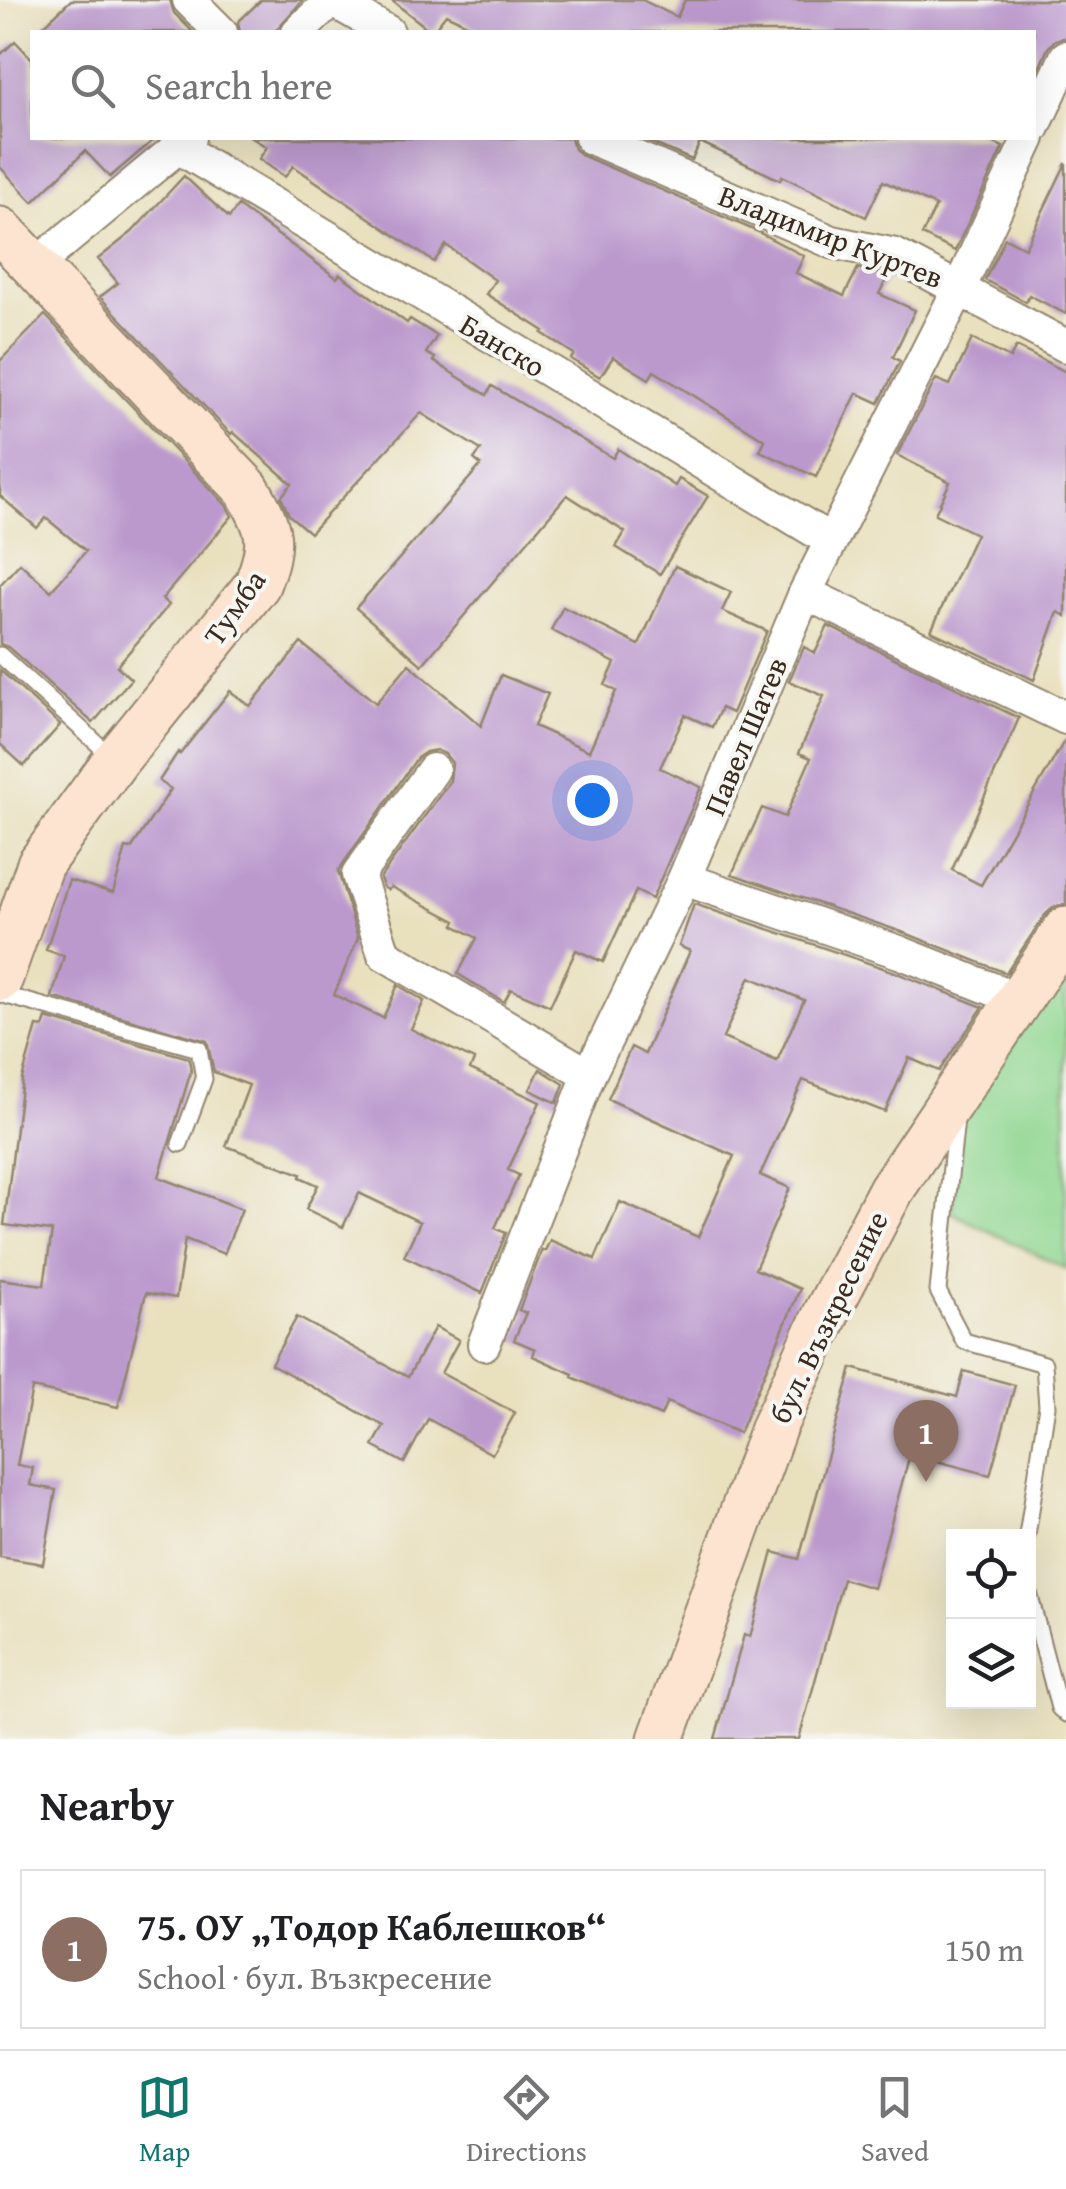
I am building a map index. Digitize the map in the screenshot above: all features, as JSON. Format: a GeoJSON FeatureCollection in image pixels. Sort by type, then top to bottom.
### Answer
{"type":"FeatureCollection","features":[{"type":"Feature","properties":{"kind":"street"},"geometry":{"type":"LineString","coordinates":[[190,0],[219,30]]}},
{"type":"Feature","properties":{"kind":"street"},"geometry":{"type":"LineString","coordinates":[[300,30],[332,0],[384,30]]}},
{"type":"Feature","properties":{"kind":"street"},"geometry":{"type":"LineString","coordinates":[[1036,123],[1066,57]]}},
{"type":"Feature","properties":{"kind":"street","name":"Владимир Куртев"},"geometry":{"type":"LineString","coordinates":[[597,140],[832,242],[896,255],[1066,346]]}},
{"type":"Feature","properties":{"kind":"street","name":"Павел Шатев"},"geometry":{"type":"LineString","coordinates":[[484,1344],[588,1075],[684,879],[805,593],[960,287],[1028,140]]}},
{"type":"Feature","properties":{"kind":"street"},"geometry":{"type":"LineString","coordinates":[[0,230],[33,267],[183,142]]}},
{"type":"Feature","properties":{"kind":"street","name":"Банско"},"geometry":{"type":"LineString","coordinates":[[183,142],[830,540]]}},
{"type":"Feature","properties":{"kind":"street","name":"Тумба"},"geometry":{"type":"LineString","coordinates":[[0,978],[40,864],[116,760],[257,585],[269,554],[265,520],[247,490],[33,267]]}},
{"type":"Feature","properties":{"kind":"street"},"geometry":{"type":"LineString","coordinates":[[805,593],[1066,718]]}},
{"type":"Feature","properties":{"kind":"street"},"geometry":{"type":"LineString","coordinates":[[433,770],[358,875],[384,954],[588,1075]]}},
{"type":"Feature","properties":{"kind":"street"},"geometry":{"type":"LineString","coordinates":[[684,879],[898,952],[1020,1000]]}},
{"type":"Feature","properties":{"kind":"street","name":"бул. Възкресение"},"geometry":{"type":"LineString","coordinates":[[662,1739],[774,1426],[827,1312],[890,1190],[1066,930]]}},
{"type":"Feature","properties":{"kind":"lane"},"geometry":{"type":"LineString","coordinates":[[0,655],[116,760]]}},
{"type":"Feature","properties":{"kind":"lane"},"geometry":{"type":"LineString","coordinates":[[0,994],[199,1049],[204,1080],[180,1144]]}},
{"type":"Feature","properties":{"kind":"lane"},"geometry":{"type":"LineString","coordinates":[[959,1088],[938,1291],[964,1341],[1044,1364],[1047,1406],[1027,1529]]}},
{"type":"Feature","properties":{"kind":"lane"},"geometry":{"type":"LineString","coordinates":[[1036,1619],[1059,1708],[1066,1714]]}},
{"type":"Feature","properties":{"kind":"green space"},"geometry":{"type":"Polygon","coordinates":[[[1066,930],[1066,1269],[952,1213],[959,1088],[1066,930]]]}},
{"type":"Feature","properties":{"kind":"building"},"geometry":{"type":"Polygon","coordinates":[[[71,0],[170,0],[174,13],[191,30],[39,30],[71,0]]]}},
{"type":"Feature","properties":{"kind":"building"},"geometry":{"type":"Polygon","coordinates":[[[261,0],[303,0],[276,30],[240,30],[238,22],[261,0]]]}},
{"type":"Feature","properties":{"kind":"building"},"geometry":{"type":"Polygon","coordinates":[[[391,0],[642,0],[677,17],[685,0],[1066,0],[1066,37],[1055,40],[1048,48],[1036,75],[1036,30],[480,30],[446,14],[429,30],[391,0]]]}},
{"type":"Feature","properties":{"kind":"building"},"geometry":{"type":"Polygon","coordinates":[[[15,41],[30,57],[30,140],[154,140],[110,177],[85,151],[33,202],[0,167],[0,55],[15,41]]]}},
{"type":"Feature","properties":{"kind":"building"},"geometry":{"type":"Polygon","coordinates":[[[255,140],[572,140],[574,149],[583,156],[804,256],[796,273],[844,296],[858,268],[888,276],[879,294],[915,310],[893,357],[900,361],[879,403],[857,393],[816,477],[760,451],[765,440],[654,371],[649,379],[613,357],[600,377],[571,359],[574,354],[544,331],[486,294],[495,280],[446,245],[434,262],[293,166],[285,177],[259,159],[267,147],[255,140]]]}},
{"type":"Feature","properties":{"kind":"building"},"geometry":{"type":"Polygon","coordinates":[[[645,140],[987,140],[1003,147],[955,251],[922,235],[936,206],[883,181],[866,217],[700,142],[692,160],[645,140]]]}},
{"type":"Feature","properties":{"kind":"building"},"geometry":{"type":"Polygon","coordinates":[[[1066,163],[1066,314],[1029,295],[1026,302],[985,280],[1005,238],[1025,248],[1066,163]]]}},
{"type":"Feature","properties":{"kind":"building"},"geometry":{"type":"Polygon","coordinates":[[[184,176],[229,218],[238,206],[337,278],[340,274],[407,323],[410,319],[437,336],[426,353],[487,395],[492,386],[613,458],[618,449],[675,486],[679,479],[708,496],[660,574],[616,547],[625,532],[567,495],[422,665],[356,608],[481,465],[474,459],[481,450],[421,413],[310,533],[289,515],[281,497],[292,484],[231,434],[100,297],[118,283],[98,259],[132,232],[184,176]]]}},
{"type":"Feature","properties":{"kind":"building"},"geometry":{"type":"Polygon","coordinates":[[[45,315],[226,505],[232,516],[162,599],[169,605],[117,666],[131,679],[93,723],[0,644],[0,585],[20,563],[51,591],[86,551],[46,518],[37,528],[0,496],[0,361],[45,315]]]}},
{"type":"Feature","properties":{"kind":"building"},"geometry":{"type":"Polygon","coordinates":[[[972,339],[1010,358],[1016,347],[1066,372],[1066,616],[1058,612],[1034,680],[931,631],[976,534],[935,514],[950,482],[897,455],[936,379],[950,385],[972,339]]]}},
{"type":"Feature","properties":{"kind":"building"},"geometry":{"type":"Polygon","coordinates":[[[675,566],[731,592],[722,611],[767,631],[732,713],[721,708],[712,727],[685,715],[660,768],[701,787],[652,899],[636,891],[603,962],[576,950],[550,1006],[511,989],[504,1002],[458,974],[477,938],[454,925],[456,921],[391,887],[383,887],[380,878],[450,781],[452,763],[436,750],[417,758],[338,871],[358,938],[334,995],[383,1018],[398,985],[424,1001],[411,1029],[474,1060],[470,1069],[540,1102],[508,1170],[519,1175],[495,1228],[506,1233],[482,1293],[404,1256],[420,1222],[359,1193],[343,1227],[306,1209],[318,1185],[300,1177],[301,1174],[226,1146],[249,1085],[214,1072],[207,1041],[52,997],[64,956],[46,950],[69,880],[113,893],[126,848],[131,849],[171,789],[159,781],[178,752],[230,691],[250,706],[301,643],[376,703],[409,664],[481,726],[501,675],[548,694],[534,726],[589,751],[616,691],[605,685],[615,663],[551,630],[563,607],[639,645],[675,566]]]}},
{"type":"Feature","properties":{"kind":"building"},"geometry":{"type":"Polygon","coordinates":[[[828,626],[1019,718],[952,870],[981,885],[1066,738],[1066,904],[1045,915],[1006,973],[905,933],[732,874],[762,808],[785,817],[811,758],[799,753],[824,696],[789,681],[804,647],[815,653],[828,626]]]}},
{"type":"Feature","properties":{"kind":"building"},"geometry":{"type":"Polygon","coordinates":[[[0,670],[60,725],[24,766],[0,744],[0,670]]]}},
{"type":"Feature","properties":{"kind":"building"},"geometry":{"type":"Polygon","coordinates":[[[694,904],[892,971],[983,1007],[939,1071],[909,1058],[885,1112],[803,1080],[760,1175],[790,1188],[755,1269],[800,1289],[739,1433],[667,1402],[661,1416],[572,1377],[573,1374],[533,1356],[535,1349],[514,1340],[526,1313],[519,1310],[542,1250],[550,1240],[595,1259],[620,1202],[698,1237],[734,1156],[608,1099],[631,1047],[645,1054],[690,951],[679,946],[694,904]],[[750,977],[723,1038],[777,1061],[804,1000],[750,977]]]}},
{"type":"Feature","properties":{"kind":"building"},"geometry":{"type":"Polygon","coordinates":[[[46,1018],[189,1058],[191,1071],[159,1177],[242,1209],[224,1254],[185,1239],[176,1298],[146,1293],[118,1407],[32,1388],[17,1465],[33,1468],[30,1485],[56,1490],[43,1564],[0,1557],[0,1279],[44,1285],[52,1231],[4,1225],[22,1079],[37,1026],[43,1027],[46,1018]]]}},
{"type":"Feature","properties":{"kind":"building"},"geometry":{"type":"Polygon","coordinates":[[[540,1069],[564,1084],[557,1103],[530,1090],[540,1069]]]}},
{"type":"Feature","properties":{"kind":"building"},"geometry":{"type":"Polygon","coordinates":[[[297,1317],[408,1377],[435,1327],[459,1340],[441,1373],[515,1413],[492,1454],[428,1419],[404,1463],[373,1446],[384,1426],[271,1364],[297,1317]]]}},
{"type":"Feature","properties":{"kind":"building"},"geometry":{"type":"Polygon","coordinates":[[[852,1368],[957,1397],[964,1371],[1015,1385],[990,1475],[910,1454],[873,1588],[843,1579],[799,1739],[715,1739],[744,1635],[750,1637],[773,1552],[799,1559],[852,1368]]]}},
{"type":"Feature","properties":{"kind":"place","name":"75. ОУ „Тодор Каблешков“"},"geometry":{"type":"Point","coordinates":[926,1482]}}]}
